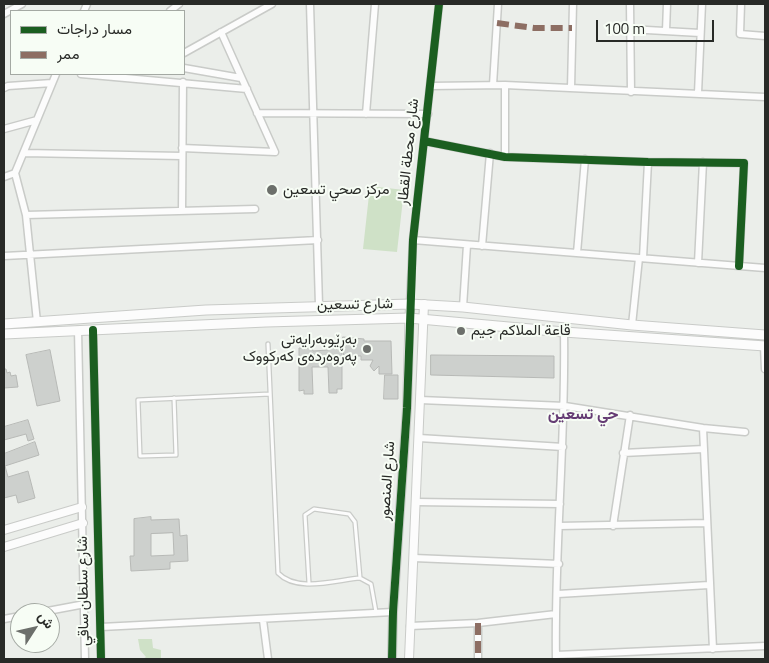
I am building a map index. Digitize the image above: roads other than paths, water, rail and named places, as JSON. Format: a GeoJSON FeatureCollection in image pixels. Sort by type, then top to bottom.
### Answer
{"type":"FeatureCollection","features":[{"type":"Feature","properties":{"kind":"main road","name":"شارع تسعين"},"geometry":{"type":"LineString","coordinates":[[4,324],[319,305],[424,304],[632,325],[765,335]]}},
{"type":"Feature","properties":{"kind":"main road","name":"شارع تسعين"},"geometry":{"type":"LineString","coordinates":[[4,334],[409,318],[564,332],[765,346]]}},
{"type":"Feature","properties":{"kind":"street"},"geometry":{"type":"LineString","coordinates":[[185,51],[271,4]]}},
{"type":"Feature","properties":{"kind":"street"},"geometry":{"type":"LineString","coordinates":[[310,4],[315,113],[319,305]]}},
{"type":"Feature","properties":{"kind":"street"},"geometry":{"type":"LineString","coordinates":[[366,114],[375,4]]}},
{"type":"Feature","properties":{"kind":"street","name":"شارع محطة القطار"},"geometry":{"type":"LineString","coordinates":[[410,304],[413,240],[439,4]]}},
{"type":"Feature","properties":{"kind":"street"},"geometry":{"type":"LineString","coordinates":[[493,86],[498,4]]}},
{"type":"Feature","properties":{"kind":"street"},"geometry":{"type":"LineString","coordinates":[[571,88],[573,4]]}},
{"type":"Feature","properties":{"kind":"street"},"geometry":{"type":"LineString","coordinates":[[630,4],[630,92]]}},
{"type":"Feature","properties":{"kind":"street"},"geometry":{"type":"LineString","coordinates":[[666,31],[667,4]]}},
{"type":"Feature","properties":{"kind":"street"},"geometry":{"type":"LineString","coordinates":[[698,93],[702,4]]}},
{"type":"Feature","properties":{"kind":"street"},"geometry":{"type":"LineString","coordinates":[[741,4],[740,34],[765,36]]}},
{"type":"Feature","properties":{"kind":"street"},"geometry":{"type":"LineString","coordinates":[[630,29],[700,33]]}},
{"type":"Feature","properties":{"kind":"street"},"geometry":{"type":"LineString","coordinates":[[182,148],[275,152],[220,32]]}},
{"type":"Feature","properties":{"kind":"street"},"geometry":{"type":"LineString","coordinates":[[185,68],[241,78]]}},
{"type":"Feature","properties":{"kind":"street"},"geometry":{"type":"LineString","coordinates":[[37,322],[26,215],[15,173],[56,75]]}},
{"type":"Feature","properties":{"kind":"street"},"geometry":{"type":"LineString","coordinates":[[94,75],[183,82],[247,90]]}},
{"type":"Feature","properties":{"kind":"street"},"geometry":{"type":"LineString","coordinates":[[182,211],[183,82]]}},
{"type":"Feature","properties":{"kind":"street"},"geometry":{"type":"LineString","coordinates":[[4,88],[52,83]]}},
{"type":"Feature","properties":{"kind":"street"},"geometry":{"type":"LineString","coordinates":[[430,86],[571,88],[765,97]]}},
{"type":"Feature","properties":{"kind":"street"},"geometry":{"type":"LineString","coordinates":[[505,86],[505,157]]}},
{"type":"Feature","properties":{"kind":"street"},"geometry":{"type":"LineString","coordinates":[[257,113],[428,114]]}},
{"type":"Feature","properties":{"kind":"street"},"geometry":{"type":"LineString","coordinates":[[4,129],[37,120]]}},
{"type":"Feature","properties":{"kind":"street"},"geometry":{"type":"LineString","coordinates":[[424,141],[505,157],[744,163],[739,266]]}},
{"type":"Feature","properties":{"kind":"street"},"geometry":{"type":"LineString","coordinates":[[24,153],[182,156]]}},
{"type":"Feature","properties":{"kind":"street"},"geometry":{"type":"LineString","coordinates":[[482,246],[490,153]]}},
{"type":"Feature","properties":{"kind":"street"},"geometry":{"type":"LineString","coordinates":[[576,253],[585,159]]}},
{"type":"Feature","properties":{"kind":"street"},"geometry":{"type":"LineString","coordinates":[[632,325],[641,258],[648,162]]}},
{"type":"Feature","properties":{"kind":"street"},"geometry":{"type":"LineString","coordinates":[[698,263],[703,162]]}},
{"type":"Feature","properties":{"kind":"street"},"geometry":{"type":"LineString","coordinates":[[4,177],[15,173]]}},
{"type":"Feature","properties":{"kind":"street"},"geometry":{"type":"LineString","coordinates":[[26,215],[255,209]]}},
{"type":"Feature","properties":{"kind":"street"},"geometry":{"type":"LineString","coordinates":[[4,256],[318,240]]}},
{"type":"Feature","properties":{"kind":"street"},"geometry":{"type":"LineString","coordinates":[[413,240],[765,268]]}},
{"type":"Feature","properties":{"kind":"street"},"geometry":{"type":"LineString","coordinates":[[463,307],[466,245]]}},
{"type":"Feature","properties":{"kind":"street","name":"شارع المنصور"},"geometry":{"type":"LineString","coordinates":[[392,659],[393,612],[407,408],[410,304]]}},
{"type":"Feature","properties":{"kind":"street","name":"شارع المنصور"},"geometry":{"type":"LineString","coordinates":[[409,659],[424,304]]}},
{"type":"Feature","properties":{"kind":"street","name":"شارع سلطان ساقي"},"geometry":{"type":"LineString","coordinates":[[78,330],[86,659]]}},
{"type":"Feature","properties":{"kind":"street"},"geometry":{"type":"LineString","coordinates":[[93,330],[102,659]]}},
{"type":"Feature","properties":{"kind":"street"},"geometry":{"type":"LineString","coordinates":[[564,332],[565,406],[559,526],[556,657],[765,646]]}},
{"type":"Feature","properties":{"kind":"street"},"geometry":{"type":"LineString","coordinates":[[765,346],[765,368]]}},
{"type":"Feature","properties":{"kind":"street"},"geometry":{"type":"LineString","coordinates":[[420,400],[565,406],[704,428],[745,432]]}},
{"type":"Feature","properties":{"kind":"street"},"geometry":{"type":"LineString","coordinates":[[613,526],[630,415]]}},
{"type":"Feature","properties":{"kind":"street"},"geometry":{"type":"LineString","coordinates":[[704,428],[712,649]]}},
{"type":"Feature","properties":{"kind":"street"},"geometry":{"type":"LineString","coordinates":[[419,438],[563,447]]}},
{"type":"Feature","properties":{"kind":"street"},"geometry":{"type":"LineString","coordinates":[[623,453],[704,449]]}},
{"type":"Feature","properties":{"kind":"street"},"geometry":{"type":"LineString","coordinates":[[416,502],[560,504]]}},
{"type":"Feature","properties":{"kind":"street"},"geometry":{"type":"LineString","coordinates":[[4,530],[82,507]]}},
{"type":"Feature","properties":{"kind":"street"},"geometry":{"type":"LineString","coordinates":[[4,546],[83,523]]}},
{"type":"Feature","properties":{"kind":"street"},"geometry":{"type":"LineString","coordinates":[[559,526],[707,523]]}},
{"type":"Feature","properties":{"kind":"street"},"geometry":{"type":"LineString","coordinates":[[414,558],[559,564]]}},
{"type":"Feature","properties":{"kind":"street"},"geometry":{"type":"LineString","coordinates":[[558,594],[710,585]]}},
{"type":"Feature","properties":{"kind":"street"},"geometry":{"type":"LineString","coordinates":[[60,608],[84,604]]}},
{"type":"Feature","properties":{"kind":"street"},"geometry":{"type":"LineString","coordinates":[[101,627],[393,612]]}},
{"type":"Feature","properties":{"kind":"street"},"geometry":{"type":"LineString","coordinates":[[410,626],[478,623],[556,614]]}},
{"type":"Feature","properties":{"kind":"street"},"geometry":{"type":"LineString","coordinates":[[263,620],[268,659]]}},
{"type":"Feature","properties":{"kind":"street"},"geometry":{"type":"LineString","coordinates":[[478,623],[478,659]]}},
{"type":"Feature","properties":{"kind":"lane"},"geometry":{"type":"LineString","coordinates":[[268,344],[278,573],[285,581],[309,583],[360,578],[371,584],[376,613]]}},
{"type":"Feature","properties":{"kind":"lane"},"geometry":{"type":"LineString","coordinates":[[174,398],[176,455],[140,456],[138,400],[174,398],[270,394]]}},
{"type":"Feature","properties":{"kind":"lane"},"geometry":{"type":"LineString","coordinates":[[309,583],[305,516],[314,509],[349,514],[355,522],[360,578]]}},
{"type":"Feature","properties":{"kind":"place","name":"مركز صحي تسعين"},"geometry":{"type":"Point","coordinates":[272,190]}},
{"type":"Feature","properties":{"kind":"place","name":"قاعة الملاكم جيم"},"geometry":{"type":"Point","coordinates":[461,331]}},
{"type":"Feature","properties":{"kind":"place","name":"بەڕێوبەرایەتی پەروەردەی کەرکووک"},"geometry":{"type":"Point","coordinates":[367,349]}},
{"type":"Feature","properties":{"kind":"district","name":"حي تسعين"},"geometry":{"type":"Point","coordinates":[583,415]}}]}
